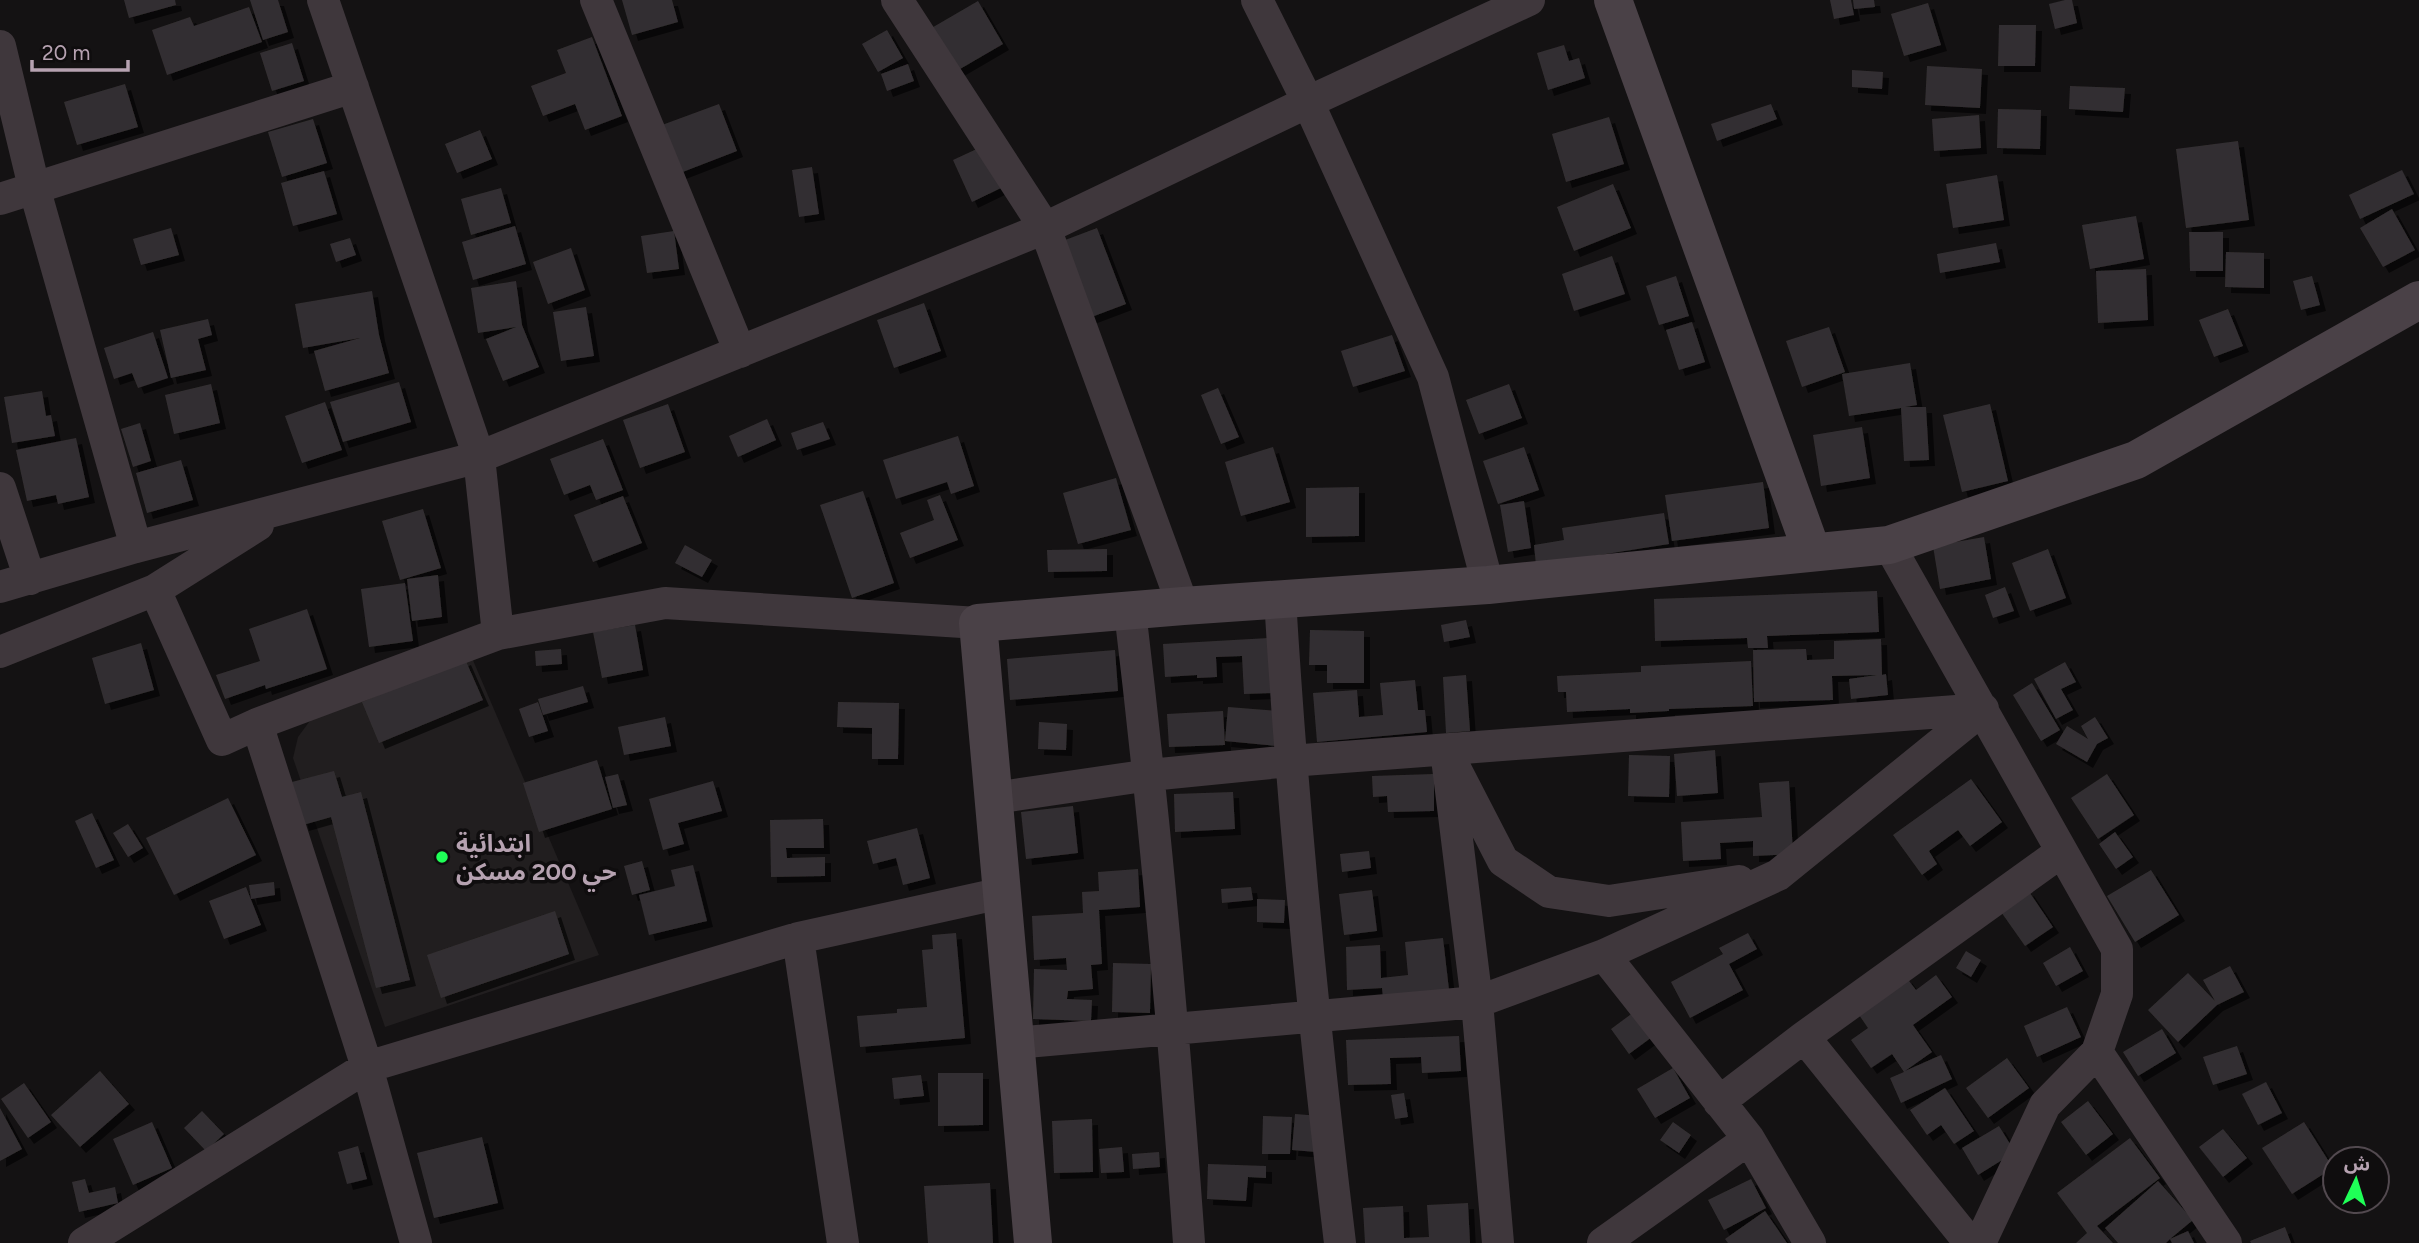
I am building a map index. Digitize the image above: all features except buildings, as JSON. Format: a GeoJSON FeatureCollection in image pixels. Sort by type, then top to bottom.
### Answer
{"type":"FeatureCollection","features":[{"type":"Feature","properties":{"kind":"street"},"geometry":{"type":"LineString","coordinates":[[323,0],[479,457],[498,634]]}},
{"type":"Feature","properties":{"kind":"street"},"geometry":{"type":"LineString","coordinates":[[596,0],[740,352]]}},
{"type":"Feature","properties":{"kind":"street"},"geometry":{"type":"LineString","coordinates":[[898,0],[1045,228],[1183,606]]}},
{"type":"Feature","properties":{"kind":"street"},"geometry":{"type":"LineString","coordinates":[[1257,0],[1308,102],[1433,377],[1488,585]]}},
{"type":"Feature","properties":{"kind":"street"},"geometry":{"type":"LineString","coordinates":[[0,488],[15,583],[136,547],[479,457],[1045,228],[1529,0]]}},
{"type":"Feature","properties":{"kind":"street"},"geometry":{"type":"LineString","coordinates":[[1613,0],[1812,552]]}},
{"type":"Feature","properties":{"kind":"street"},"geometry":{"type":"LineString","coordinates":[[0,46],[34,187],[136,547]]}},
{"type":"Feature","properties":{"kind":"street"},"geometry":{"type":"LineString","coordinates":[[0,199],[353,87]]}},
{"type":"Feature","properties":{"kind":"street"},"geometry":{"type":"LineString","coordinates":[[155,590],[222,740],[257,724],[498,634],[665,603],[978,623],[1488,585],[1889,545],[2136,460],[2419,300]]}},
{"type":"Feature","properties":{"kind":"street"},"geometry":{"type":"LineString","coordinates":[[0,652],[155,590],[286,507]]}},
{"type":"Feature","properties":{"kind":"street"},"geometry":{"type":"LineString","coordinates":[[1889,545],[2117,949],[2117,994],[2098,1052],[2045,1105],[1980,1243]]}},
{"type":"Feature","properties":{"kind":"street"},"geometry":{"type":"LineString","coordinates":[[1280,599],[1290,761],[1313,1018],[1340,1243]]}},
{"type":"Feature","properties":{"kind":"street"},"geometry":{"type":"LineString","coordinates":[[1130,611],[1150,775],[1174,1029],[1189,1243]]}},
{"type":"Feature","properties":{"kind":"street"},"geometry":{"type":"LineString","coordinates":[[978,623],[1033,1243]]}},
{"type":"Feature","properties":{"kind":"street"},"geometry":{"type":"LineString","coordinates":[[994,798],[1150,775],[1290,761],[1983,709]]}},
{"type":"Feature","properties":{"kind":"street"},"geometry":{"type":"LineString","coordinates":[[1015,1043],[1477,1002],[1604,955],[1777,876],[1983,709]]}},
{"type":"Feature","properties":{"kind":"street"},"geometry":{"type":"LineString","coordinates":[[257,724],[367,1067],[416,1243]]}},
{"type":"Feature","properties":{"kind":"street"},"geometry":{"type":"LineString","coordinates":[[1446,750],[1503,860],[1549,892],[1609,901],[1777,876]]}},
{"type":"Feature","properties":{"kind":"street"},"geometry":{"type":"LineString","coordinates":[[1446,750],[1477,1002],[1498,1243]]}},
{"type":"Feature","properties":{"kind":"street"},"geometry":{"type":"LineString","coordinates":[[1719,1102],[1804,1037],[2061,852]]}},
{"type":"Feature","properties":{"kind":"street"},"geometry":{"type":"LineString","coordinates":[[84,1243],[367,1067],[798,938],[1002,893]]}},
{"type":"Feature","properties":{"kind":"street"},"geometry":{"type":"LineString","coordinates":[[798,938],[843,1243]]}},
{"type":"Feature","properties":{"kind":"street"},"geometry":{"type":"LineString","coordinates":[[1604,955],[1749,1139],[1810,1243]]}},
{"type":"Feature","properties":{"kind":"street"},"geometry":{"type":"LineString","coordinates":[[1804,1037],[1970,1243]]}},
{"type":"Feature","properties":{"kind":"street"},"geometry":{"type":"LineString","coordinates":[[2098,1052],[2226,1243]]}},
{"type":"Feature","properties":{"kind":"street"},"geometry":{"type":"LineString","coordinates":[[1603,1243],[1749,1139]]}},
{"type":"Feature","properties":{"kind":"shaded area","name":"ابتدائية حي 200 مسكن"},"geometry":{"type":"Polygon","coordinates":[[[472,658],[599,955],[385,1027],[293,758],[298,737],[312,718],[472,658]]]}},
{"type":"Feature","properties":{"kind":"place","name":"ابتدائية حي 200 مسكن"},"geometry":{"type":"Point","coordinates":[442,857]}}]}
